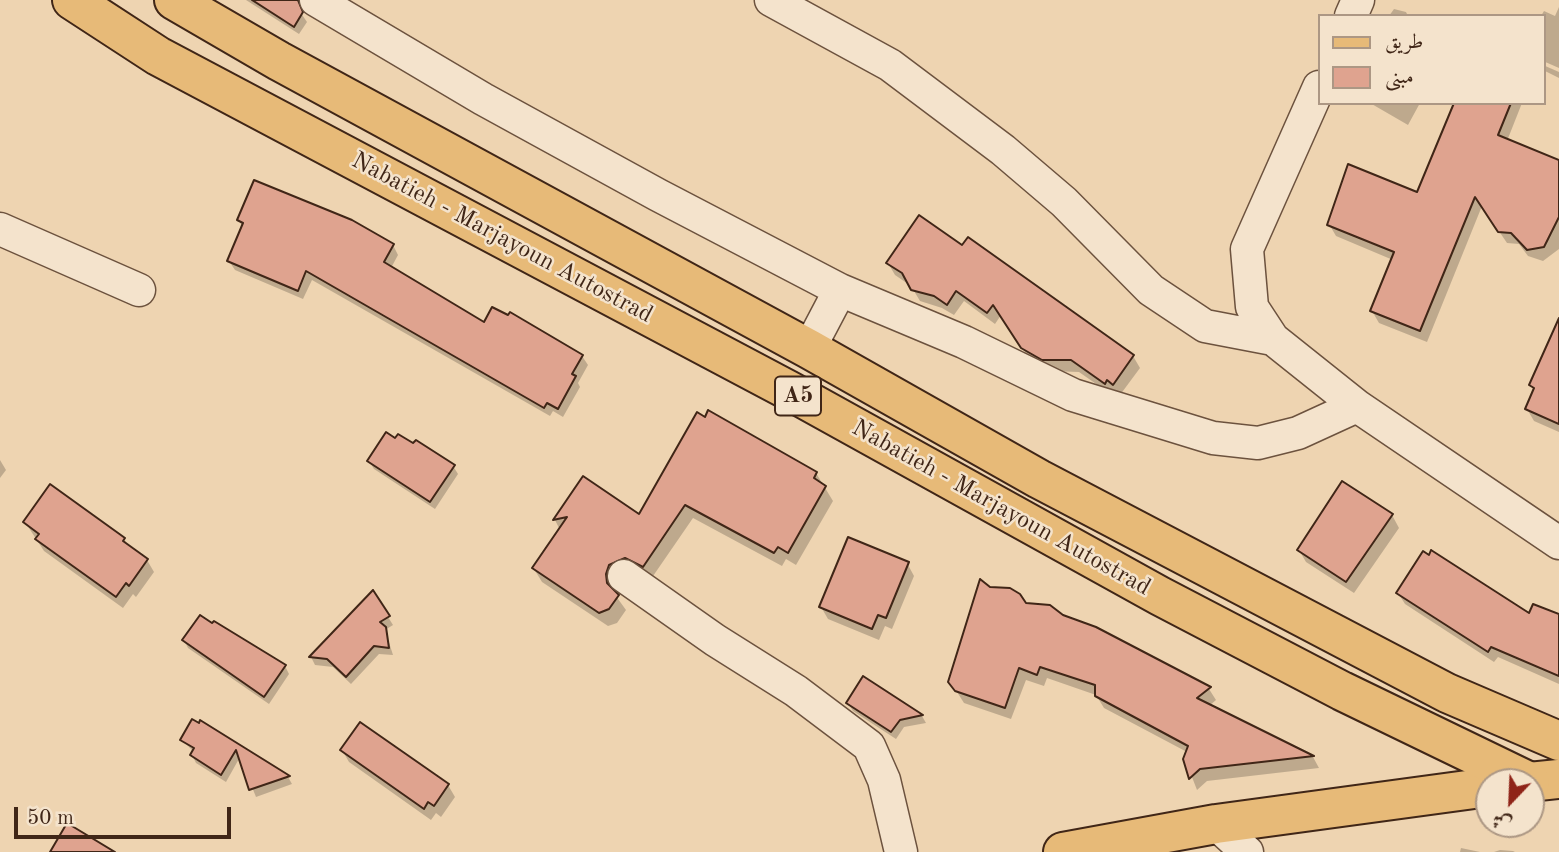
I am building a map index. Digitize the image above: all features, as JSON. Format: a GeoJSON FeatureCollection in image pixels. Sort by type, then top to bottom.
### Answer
{"type":"FeatureCollection","features":[{"type":"Feature","properties":{"kind":"main road","name":"Nabatieh - Marjayoun Autostrad"},"geometry":{"type":"LineString","coordinates":[[72,0],[158,56],[766,378],[1160,596],[1342,691],[1501,768]]}},
{"type":"Feature","properties":{"kind":"main road","name":"Nabatieh - Marjayoun Autostrad"},"geometry":{"type":"LineString","coordinates":[[174,0],[279,61],[809,349],[1039,479],[1435,687],[1559,741]]}},
{"type":"Feature","properties":{"kind":"main road"},"geometry":{"type":"LineString","coordinates":[[1063,852],[1216,824],[1475,789]]}},
{"type":"Feature","properties":{"kind":"street"},"geometry":{"type":"LineString","coordinates":[[316,0],[494,105],[841,290],[964,342],[1073,395],[1213,438],[1258,443],[1298,433],[1357,406]]}},
{"type":"Feature","properties":{"kind":"street"},"geometry":{"type":"LineString","coordinates":[[771,0],[890,65],[1003,150],[1064,202],[1151,290],[1205,326],[1273,339]]}},
{"type":"Feature","properties":{"kind":"street"},"geometry":{"type":"LineString","coordinates":[[1318,89],[1247,249],[1252,307],[1273,339],[1357,406],[1559,543]]}},
{"type":"Feature","properties":{"kind":"street"},"geometry":{"type":"LineString","coordinates":[[0,229],[139,290]]}},
{"type":"Feature","properties":{"kind":"street"},"geometry":{"type":"LineString","coordinates":[[809,349],[841,290]]}},
{"type":"Feature","properties":{"kind":"street"},"geometry":{"type":"LineString","coordinates":[[624,576],[715,640],[796,691],[869,746],[884,780],[901,852]]}},
{"type":"Feature","properties":{"kind":"street"},"geometry":{"type":"LineString","coordinates":[[1216,824],[1247,852]]}},
{"type":"Feature","properties":{"kind":"building"},"geometry":{"type":"Polygon","coordinates":[[[252,0],[298,0],[303,12],[294,27],[252,0]]]}},
{"type":"Feature","properties":{"kind":"building"},"geometry":{"type":"Polygon","coordinates":[[[1453,105],[1510,105],[1498,135],[1559,160],[1559,217],[1544,247],[1527,250],[1511,233],[1498,232],[1475,197],[1420,331],[1370,311],[1394,252],[1327,225],[1348,164],[1417,192],[1453,105]]]}},
{"type":"Feature","properties":{"kind":"building"},"geometry":{"type":"Polygon","coordinates":[[[254,180],[352,220],[394,244],[384,262],[484,322],[492,307],[508,315],[510,312],[583,355],[572,374],[576,376],[558,409],[547,403],[544,408],[306,271],[298,291],[227,261],[243,223],[237,220],[254,180]]]}},
{"type":"Feature","properties":{"kind":"building"},"geometry":{"type":"Polygon","coordinates":[[[919,215],[962,245],[968,237],[1134,355],[1113,385],[1107,380],[1105,384],[1071,360],[1042,360],[1021,348],[993,305],[987,313],[956,291],[947,305],[934,296],[911,290],[902,273],[886,263],[919,215]]]}},
{"type":"Feature","properties":{"kind":"building"},"geometry":{"type":"Polygon","coordinates":[[[1559,318],[1559,424],[1525,409],[1534,388],[1529,385],[1559,318]]]}},
{"type":"Feature","properties":{"kind":"building"},"geometry":{"type":"Polygon","coordinates":[[[708,410],[817,472],[814,478],[826,486],[788,553],[778,547],[774,553],[685,505],[643,567],[625,558],[609,565],[607,583],[619,595],[609,609],[599,613],[532,568],[567,517],[553,520],[583,476],[639,514],[697,412],[705,417],[708,410]]]}},
{"type":"Feature","properties":{"kind":"building"},"geometry":{"type":"Polygon","coordinates":[[[386,432],[395,438],[398,434],[413,443],[416,440],[455,465],[430,502],[367,461],[386,432]]]}},
{"type":"Feature","properties":{"kind":"building"},"geometry":{"type":"Polygon","coordinates":[[[1342,481],[1393,514],[1346,582],[1297,550],[1342,481]]]}},
{"type":"Feature","properties":{"kind":"building"},"geometry":{"type":"Polygon","coordinates":[[[50,484],[125,538],[123,541],[148,559],[129,586],[126,583],[116,597],[35,539],[39,534],[23,522],[50,484]]]}},
{"type":"Feature","properties":{"kind":"building"},"geometry":{"type":"Polygon","coordinates":[[[848,537],[909,562],[886,618],[878,615],[872,629],[819,607],[848,537]]]}},
{"type":"Feature","properties":{"kind":"building"},"geometry":{"type":"Polygon","coordinates":[[[1431,550],[1529,613],[1533,604],[1559,614],[1559,676],[1491,647],[1488,652],[1396,593],[1423,551],[1429,555],[1431,550]]]}},
{"type":"Feature","properties":{"kind":"building"},"geometry":{"type":"Polygon","coordinates":[[[980,579],[990,587],[1010,588],[1020,594],[1026,603],[1050,605],[1063,615],[1096,627],[1211,687],[1197,698],[1314,756],[1200,769],[1189,779],[1183,759],[1188,746],[1095,696],[1095,685],[1040,667],[1037,675],[1019,668],[1005,708],[955,691],[948,682],[980,579]]]}},
{"type":"Feature","properties":{"kind":"building"},"geometry":{"type":"Polygon","coordinates":[[[373,590],[390,616],[380,622],[386,627],[389,648],[374,646],[346,677],[327,659],[309,657],[373,590]]]}},
{"type":"Feature","properties":{"kind":"building"},"geometry":{"type":"Polygon","coordinates":[[[200,615],[286,665],[264,697],[182,640],[200,615]]]}},
{"type":"Feature","properties":{"kind":"building"},"geometry":{"type":"Polygon","coordinates":[[[863,676],[923,715],[900,720],[891,732],[846,703],[863,676]]]}},
{"type":"Feature","properties":{"kind":"building"},"geometry":{"type":"Polygon","coordinates":[[[192,719],[199,723],[200,720],[290,776],[249,790],[236,750],[221,775],[190,755],[194,748],[180,740],[192,719]]]}},
{"type":"Feature","properties":{"kind":"building"},"geometry":{"type":"Polygon","coordinates":[[[360,722],[449,784],[434,806],[428,802],[424,809],[340,750],[360,722]]]}},
{"type":"Feature","properties":{"kind":"building"},"geometry":{"type":"Polygon","coordinates":[[[67,823],[115,852],[50,852],[67,823]]]}}]}
